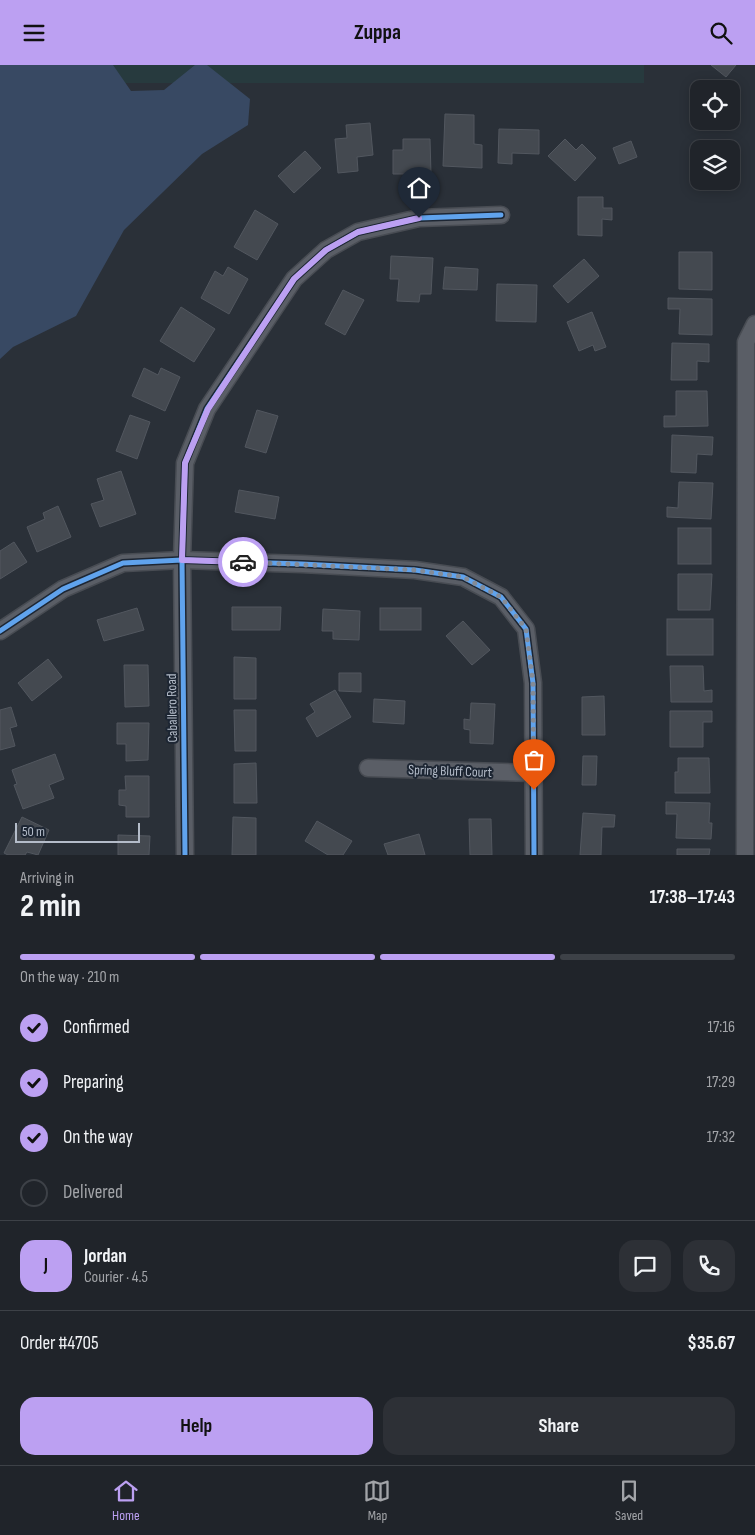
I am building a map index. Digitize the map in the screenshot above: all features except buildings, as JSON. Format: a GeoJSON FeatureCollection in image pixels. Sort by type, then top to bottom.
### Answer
{"type":"FeatureCollection","features":[{"type":"Feature","properties":{"kind":"street","name":"Caballero Road"},"geometry":{"type":"LineString","coordinates":[[185,855],[182,560],[185,463],[208,409],[294,279],[326,250],[358,232],[419,218],[501,215]]}},
{"type":"Feature","properties":{"kind":"street"},"geometry":{"type":"LineString","coordinates":[[745,855],[750,415],[746,342],[755,324]]}},
{"type":"Feature","properties":{"kind":"street"},"geometry":{"type":"LineString","coordinates":[[0,631],[63,589],[123,563],[182,560],[302,563],[415,570],[463,577],[501,597],[526,629],[533,683],[534,855]]}},
{"type":"Feature","properties":{"kind":"street","name":"Spring Bluff Court"},"geometry":{"type":"LineString","coordinates":[[368,768],[534,773]]}},
{"type":"Feature","properties":{"kind":"green space"},"geometry":{"type":"Polygon","coordinates":[[[0,65],[644,65],[644,83],[74,83],[0,65]]]}},
{"type":"Feature","properties":{"kind":"water"},"geometry":{"type":"Polygon","coordinates":[[[0,65],[113,65],[131,91],[164,90],[195,65],[207,65],[250,99],[248,125],[202,154],[124,230],[76,316],[13,347],[0,359],[0,65]]]}},
{"type":"Feature","properties":{"kind":"cycle path"},"geometry":{"type":"LineString","coordinates":[[185,855],[182,560],[185,463],[207,409],[294,279],[326,250],[358,232],[419,218],[501,215]]}},
{"type":"Feature","properties":{"kind":"cycle path"},"geometry":{"type":"LineString","coordinates":[[0,631],[63,589],[123,563],[182,560],[302,564],[415,570],[463,577],[501,597],[526,629],[533,683],[534,855]]}},
{"type":"Feature","properties":{"kind":"way so far"},"geometry":{"type":"LineString","coordinates":[[243,562],[302,563],[415,570],[463,577],[501,597],[526,629],[533,683],[534,790]]}},
{"type":"Feature","properties":{"kind":"route"},"geometry":{"type":"LineString","coordinates":[[243,562],[182,560],[185,463],[208,409],[294,279],[326,250],[358,232],[419,218]]}}]}
